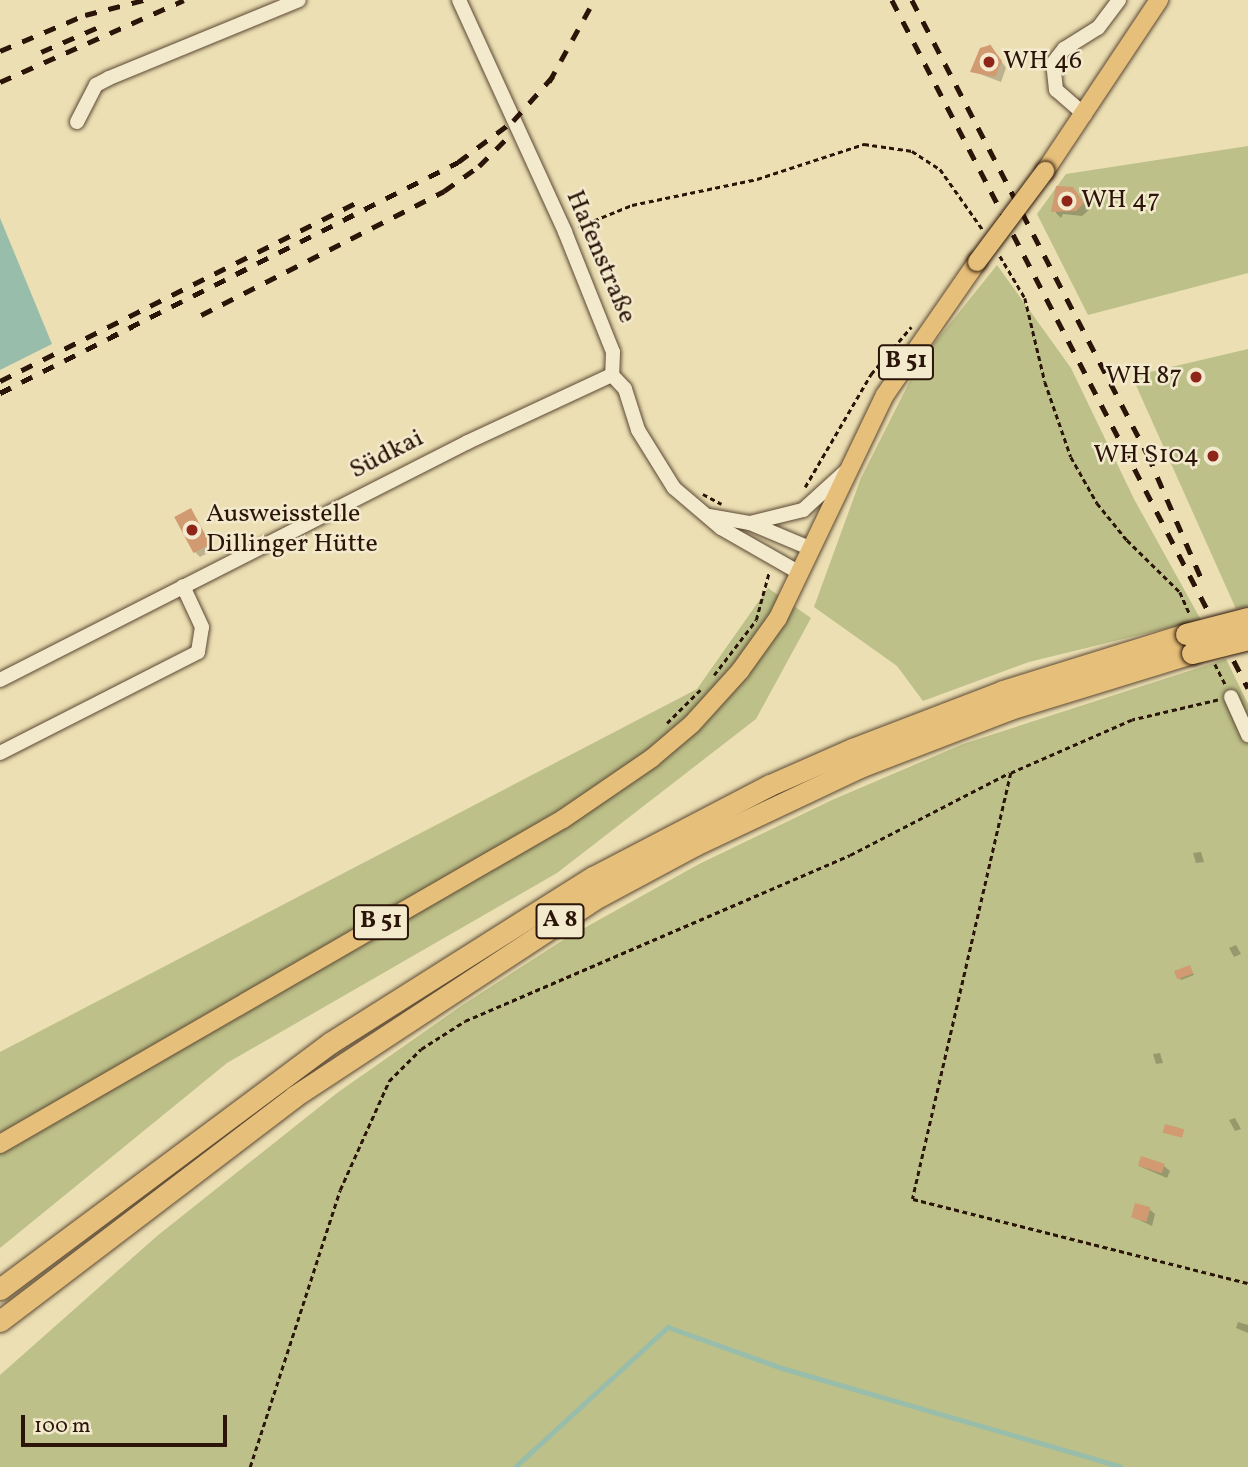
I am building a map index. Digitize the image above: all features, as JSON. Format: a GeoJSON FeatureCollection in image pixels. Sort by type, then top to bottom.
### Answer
{"type":"FeatureCollection","features":[{"type":"Feature","properties":{"kind":"highway","name":"A 8"},"geometry":{"type":"LineString","coordinates":[[0,1289],[330,1043],[593,877],[770,785],[865,743],[1003,691],[1248,618]]}},
{"type":"Feature","properties":{"kind":"highway","name":"A 8"},"geometry":{"type":"LineString","coordinates":[[0,1321],[295,1096],[600,897],[695,845],[860,766],[1022,705],[1190,634],[1248,639]]}},
{"type":"Feature","properties":{"kind":"main road","name":"B 51"},"geometry":{"type":"LineString","coordinates":[[0,1144],[612,787],[708,710],[772,628],[813,549],[848,470],[891,384],[1085,116],[1159,0]]}},
{"type":"Feature","properties":{"kind":"street"},"geometry":{"type":"LineString","coordinates":[[77,122],[85,102],[102,81],[299,0]]}},
{"type":"Feature","properties":{"kind":"street","name":"Hafenstraße"},"geometry":{"type":"LineString","coordinates":[[459,0],[565,232],[613,352],[612,375],[625,389],[638,430],[663,475],[709,516],[775,560],[800,573]]}},
{"type":"Feature","properties":{"kind":"street"},"geometry":{"type":"LineString","coordinates":[[1085,116],[1056,90],[1053,63],[1064,49],[1098,28],[1119,0]]}},
{"type":"Feature","properties":{"kind":"street","name":"Südkai"},"geometry":{"type":"LineString","coordinates":[[0,680],[530,411],[612,375]]}},
{"type":"Feature","properties":{"kind":"street"},"geometry":{"type":"LineString","coordinates":[[750,523],[803,510],[848,470]]}},
{"type":"Feature","properties":{"kind":"street"},"geometry":{"type":"LineString","coordinates":[[709,516],[750,523],[813,549]]}},
{"type":"Feature","properties":{"kind":"street"},"geometry":{"type":"LineString","coordinates":[[0,753],[198,652],[202,627],[183,586]]}},
{"type":"Feature","properties":{"kind":"street"},"geometry":{"type":"LineString","coordinates":[[1231,696],[1248,735]]}},
{"type":"Feature","properties":{"kind":"path"},"geometry":{"type":"LineString","coordinates":[[565,232],[632,205],[757,179],[864,144],[912,151],[940,169],[984,232]]}},
{"type":"Feature","properties":{"kind":"path"},"geometry":{"type":"LineString","coordinates":[[998,254],[1025,298],[1045,382],[1071,457],[1097,503],[1127,540],[1180,592],[1190,634]]}},
{"type":"Feature","properties":{"kind":"path"},"geometry":{"type":"LineString","coordinates":[[797,495],[871,374],[913,326]]}},
{"type":"Feature","properties":{"kind":"path"},"geometry":{"type":"LineString","coordinates":[[696,490],[733,506]]}},
{"type":"Feature","properties":{"kind":"path"},"geometry":{"type":"LineString","coordinates":[[710,680],[756,620],[775,560]]}},
{"type":"Feature","properties":{"kind":"path"},"geometry":{"type":"LineString","coordinates":[[250,1467],[340,1190],[389,1081],[421,1049],[465,1021],[850,855],[1011,773],[1132,720],[1231,696],[1214,662]]}},
{"type":"Feature","properties":{"kind":"path"},"geometry":{"type":"LineString","coordinates":[[666,724],[701,689]]}},
{"type":"Feature","properties":{"kind":"path"},"geometry":{"type":"LineString","coordinates":[[1011,773],[913,1199],[1248,1283]]}},
{"type":"Feature","properties":{"kind":"green space"},"geometry":{"type":"Polygon","coordinates":[[[1248,146],[1248,273],[1088,315],[1037,214],[1066,174],[1248,146]]]}},
{"type":"Feature","properties":{"kind":"green space"},"geometry":{"type":"Polygon","coordinates":[[[997,265],[1071,368],[1134,499],[1201,620],[1029,662],[923,701],[897,666],[814,607],[861,478],[920,361],[997,265]]]}},
{"type":"Feature","properties":{"kind":"green space"},"geometry":{"type":"Polygon","coordinates":[[[1248,349],[1248,606],[1236,609],[1135,383],[1150,372],[1248,349]]]}},
{"type":"Feature","properties":{"kind":"green space"},"geometry":{"type":"Polygon","coordinates":[[[768,588],[811,618],[756,719],[557,873],[227,1063],[0,1248],[0,1052],[697,689],[768,588]]]}},
{"type":"Feature","properties":{"kind":"green space"},"geometry":{"type":"Polygon","coordinates":[[[1226,659],[1248,704],[1248,1467],[0,1467],[0,1375],[157,1236],[337,1093],[461,1006],[563,940],[699,864],[832,800],[963,744],[1226,659]]]}},
{"type":"Feature","properties":{"kind":"shaded area"},"geometry":{"type":"Polygon","coordinates":[[[0,218],[52,344],[0,370],[0,218]]]}},
{"type":"Feature","properties":{"kind":"building","name":"WH 46"},"geometry":{"type":"Polygon","coordinates":[[[990,45],[1002,61],[995,77],[970,72],[980,48],[990,45]]]}},
{"type":"Feature","properties":{"kind":"building","name":"WH 47"},"geometry":{"type":"Polygon","coordinates":[[[1056,186],[1073,187],[1084,203],[1076,211],[1051,212],[1056,186]]]}},
{"type":"Feature","properties":{"kind":"building","name":"Ausweisstelle Dillinger Hütte"},"geometry":{"type":"Polygon","coordinates":[[[191,508],[210,544],[193,553],[174,517],[191,508]]]}},
{"type":"Feature","properties":{"kind":"building"},"geometry":{"type":"Polygon","coordinates":[[[1190,965],[1193,973],[1177,979],[1174,971],[1190,965]]]}},
{"type":"Feature","properties":{"kind":"building"},"geometry":{"type":"Polygon","coordinates":[[[1165,1124],[1184,1129],[1182,1138],[1163,1133],[1165,1124]]]}},
{"type":"Feature","properties":{"kind":"building"},"geometry":{"type":"Polygon","coordinates":[[[1141,1156],[1165,1164],[1162,1173],[1138,1166],[1141,1156]]]}},
{"type":"Feature","properties":{"kind":"building"},"geometry":{"type":"Polygon","coordinates":[[[1135,1203],[1150,1207],[1147,1222],[1131,1217],[1135,1203]]]}},
{"type":"Feature","properties":{"kind":"waterway"},"geometry":{"type":"LineString","coordinates":[[515,1467],[668,1327],[782,1368],[1120,1466]]}},
{"type":"Feature","properties":{"kind":"railway"},"geometry":{"type":"LineString","coordinates":[[0,51],[85,15],[144,0]]}},
{"type":"Feature","properties":{"kind":"railway"},"geometry":{"type":"LineString","coordinates":[[0,82],[184,0]]}},
{"type":"Feature","properties":{"kind":"railway"},"geometry":{"type":"LineString","coordinates":[[549,82],[594,0]]}},
{"type":"Feature","properties":{"kind":"railway"},"geometry":{"type":"LineString","coordinates":[[892,0],[1248,688]]}},
{"type":"Feature","properties":{"kind":"railway"},"geometry":{"type":"LineString","coordinates":[[912,0],[1148,455],[1203,582]]}},
{"type":"Feature","properties":{"kind":"railway"},"geometry":{"type":"LineString","coordinates":[[41,52],[105,24]]}},
{"type":"Feature","properties":{"kind":"railway"},"geometry":{"type":"LineString","coordinates":[[0,393],[458,162],[513,121],[553,76]]}},
{"type":"Feature","properties":{"kind":"railway"},"geometry":{"type":"LineString","coordinates":[[201,315],[444,191],[479,166],[509,136]]}},
{"type":"Feature","properties":{"kind":"railway"},"geometry":{"type":"LineString","coordinates":[[0,381],[360,201]]}},
{"type":"Feature","properties":{"kind":"place","name":"WH 46"},"geometry":{"type":"Point","coordinates":[989,62]}},
{"type":"Feature","properties":{"kind":"place","name":"WH 47"},"geometry":{"type":"Point","coordinates":[1067,201]}},
{"type":"Feature","properties":{"kind":"place","name":"WH 87"},"geometry":{"type":"Point","coordinates":[1196,377]}},
{"type":"Feature","properties":{"kind":"place","name":"WH S104"},"geometry":{"type":"Point","coordinates":[1213,456]}},
{"type":"Feature","properties":{"kind":"place","name":"Ausweisstelle Dillinger Hütte"},"geometry":{"type":"Point","coordinates":[192,530]}}]}
